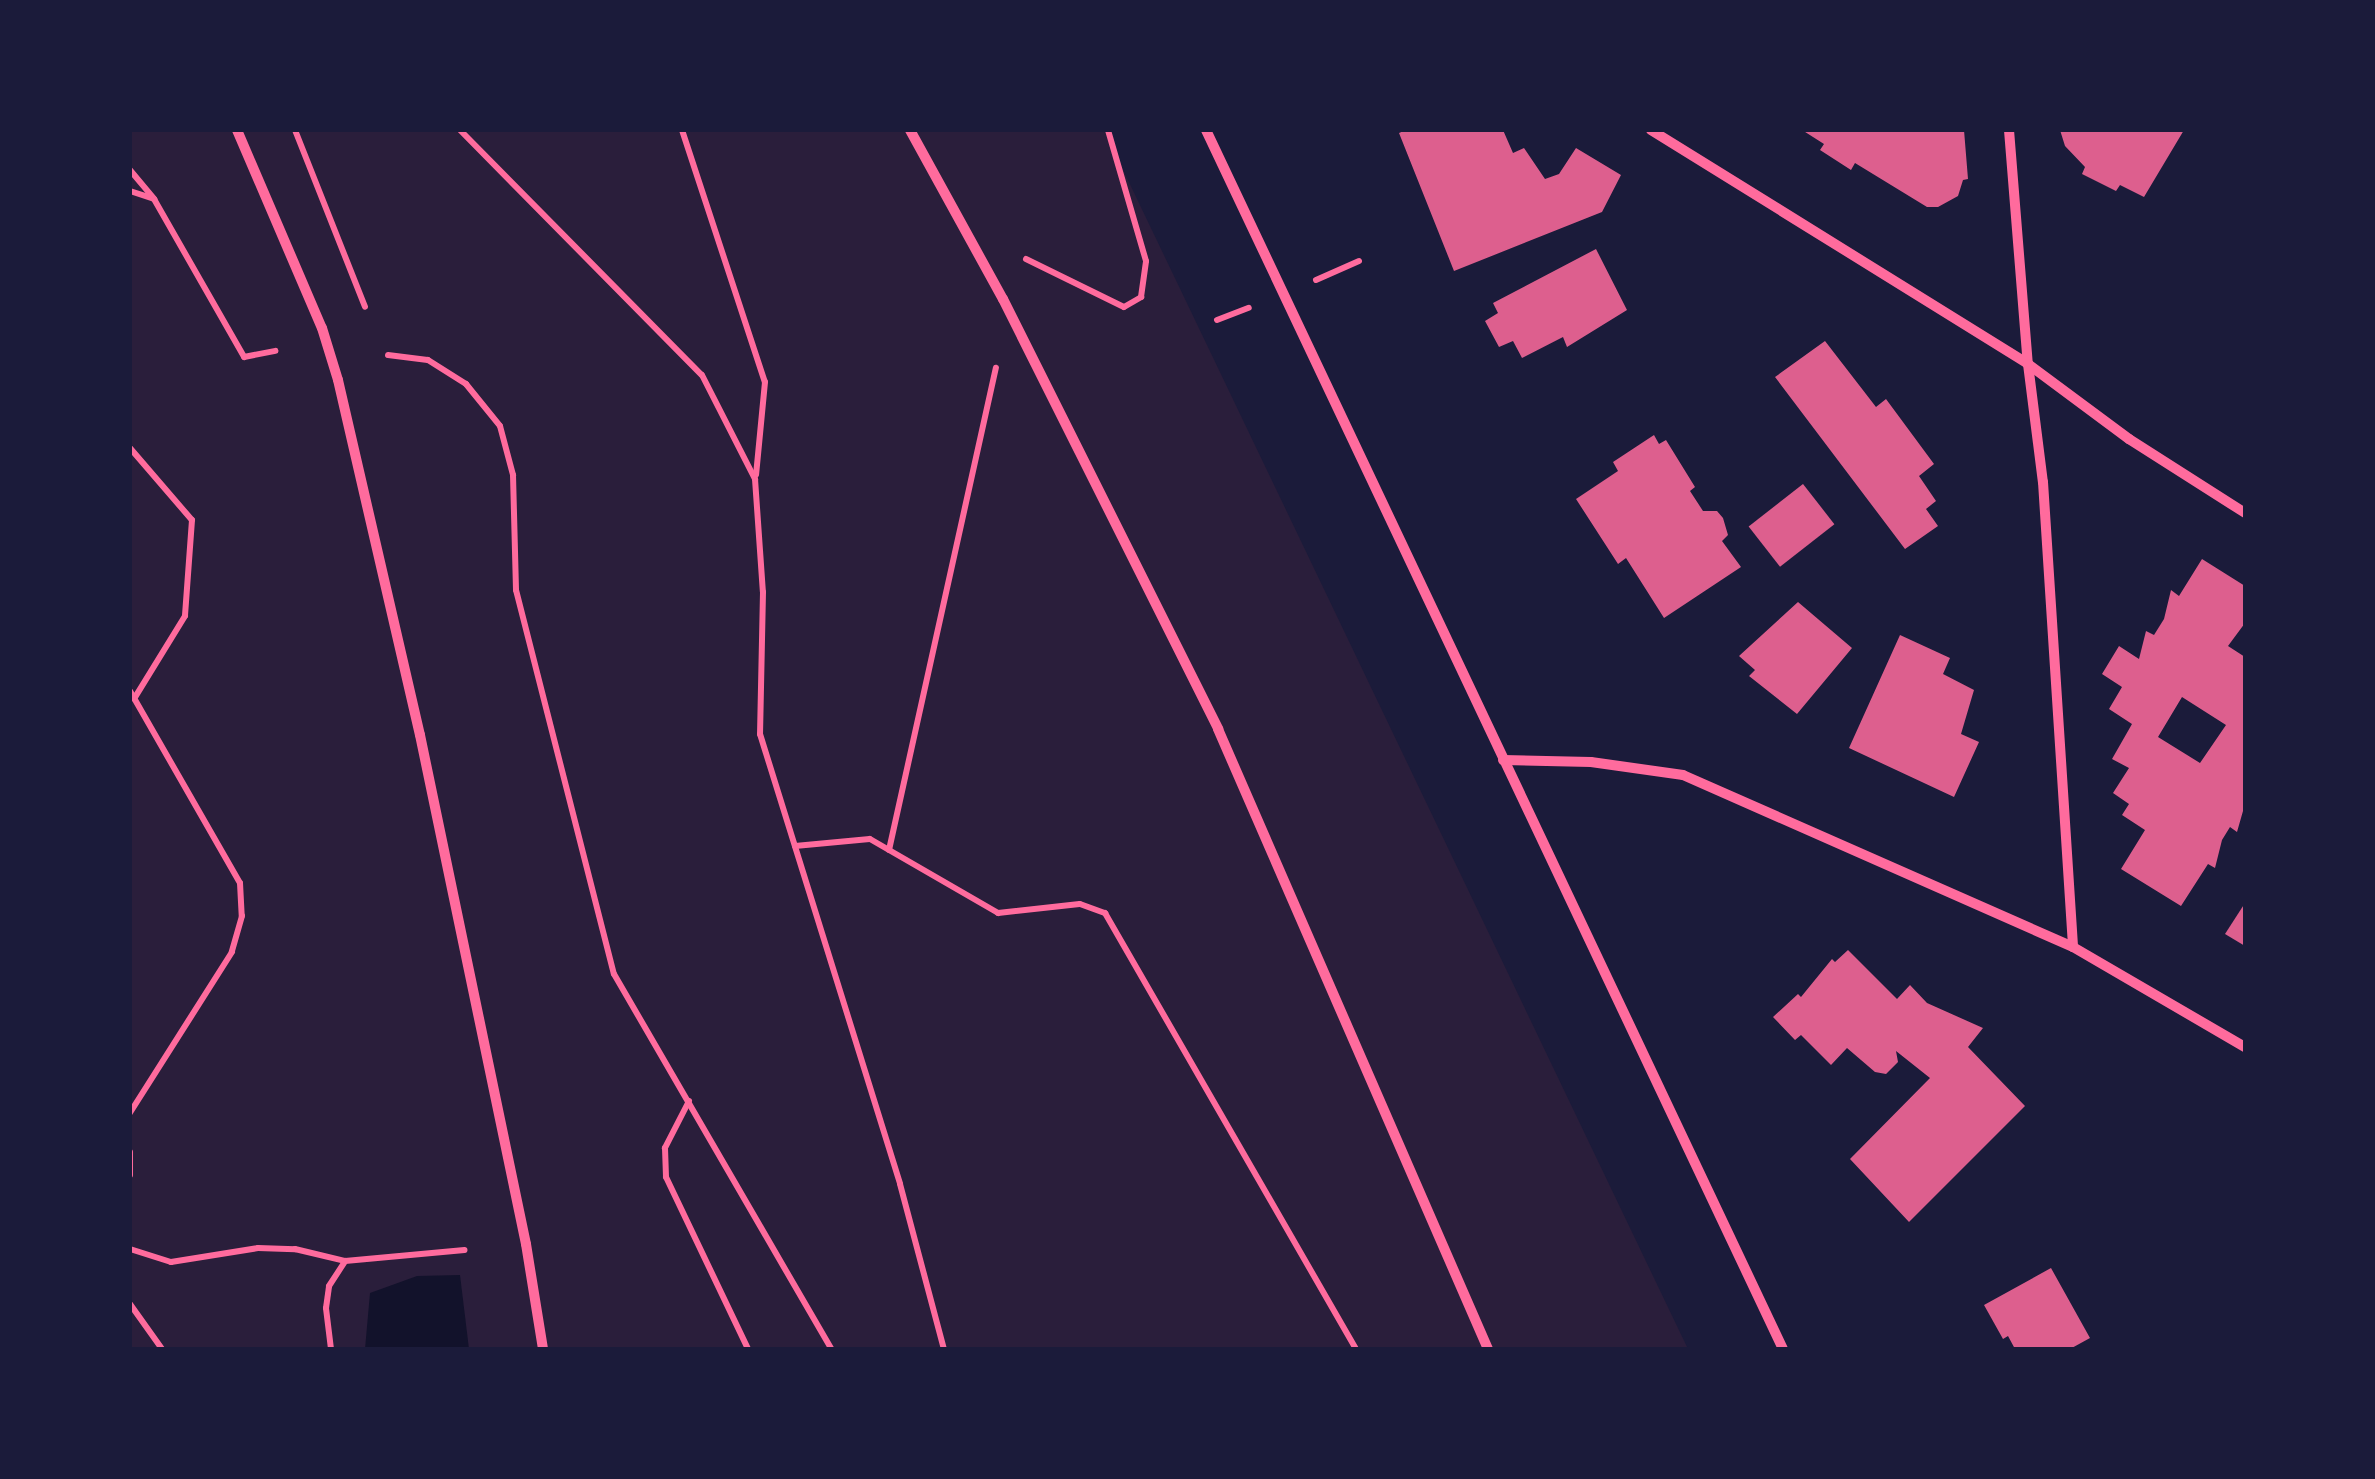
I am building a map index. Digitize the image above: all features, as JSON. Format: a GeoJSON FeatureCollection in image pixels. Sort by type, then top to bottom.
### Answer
{"type":"FeatureCollection","features":[{"type":"Feature","properties":{"kind":"street"},"geometry":{"type":"LineString","coordinates":[[237,130],[322,328],[338,380],[420,735],[526,1244],[543,1349]]}},
{"type":"Feature","properties":{"kind":"street"},"geometry":{"type":"LineString","coordinates":[[910,130],[1009,310],[1218,728],[1488,1349]]}},
{"type":"Feature","properties":{"kind":"street"},"geometry":{"type":"LineString","coordinates":[[1206,130],[1783,1349]]}},
{"type":"Feature","properties":{"kind":"street"},"geometry":{"type":"LineString","coordinates":[[1651,130],[2028,364],[2129,440],[2245,513]]}},
{"type":"Feature","properties":{"kind":"street"},"geometry":{"type":"LineString","coordinates":[[2010,130],[2028,364],[2044,482],[2072,947]]}},
{"type":"Feature","properties":{"kind":"street"},"geometry":{"type":"LineString","coordinates":[[1503,760],[1591,762],[1683,775],[2072,947],[2245,1047]]}},
{"type":"Feature","properties":{"kind":"path"},"geometry":{"type":"LineString","coordinates":[[295,130],[365,307]]}},
{"type":"Feature","properties":{"kind":"path"},"geometry":{"type":"LineString","coordinates":[[460,130],[702,376],[755,479]]}},
{"type":"Feature","properties":{"kind":"path"},"geometry":{"type":"LineString","coordinates":[[682,130],[765,382],[755,479],[764,592],[760,734],[900,1184],[944,1349]]}},
{"type":"Feature","properties":{"kind":"path"},"geometry":{"type":"LineString","coordinates":[[980,258],[1019,256],[1124,307],[1140,297],[1146,261],[1108,130]]}},
{"type":"Feature","properties":{"kind":"path"},"geometry":{"type":"LineString","coordinates":[[130,170],[154,199],[244,358],[274,351]]}},
{"type":"Feature","properties":{"kind":"path"},"geometry":{"type":"LineString","coordinates":[[130,191],[154,199]]}},
{"type":"Feature","properties":{"kind":"path"},"geometry":{"type":"LineString","coordinates":[[889,850],[1009,310]]}},
{"type":"Feature","properties":{"kind":"path"},"geometry":{"type":"LineString","coordinates":[[388,355],[428,360],[466,384],[500,426],[513,476],[516,590],[614,974],[832,1349]]}},
{"type":"Feature","properties":{"kind":"path"},"geometry":{"type":"LineString","coordinates":[[130,448],[192,520],[185,616],[134,700]]}},
{"type":"Feature","properties":{"kind":"path"},"geometry":{"type":"LineString","coordinates":[[130,691],[240,883],[242,916],[232,952],[130,1114]]}},
{"type":"Feature","properties":{"kind":"path"},"geometry":{"type":"LineString","coordinates":[[794,846],[870,839],[998,913],[1080,904],[1105,914],[1356,1349]]}},
{"type":"Feature","properties":{"kind":"path"},"geometry":{"type":"LineString","coordinates":[[689,1101],[665,1148],[666,1178],[748,1349]]}},
{"type":"Feature","properties":{"kind":"path"},"geometry":{"type":"LineString","coordinates":[[130,1152],[130,1175]]}},
{"type":"Feature","properties":{"kind":"path"},"geometry":{"type":"LineString","coordinates":[[130,1249],[171,1262],[258,1248],[294,1249],[345,1261],[464,1250]]}},
{"type":"Feature","properties":{"kind":"path"},"geometry":{"type":"LineString","coordinates":[[331,1349],[326,1308],[329,1286],[345,1261]]}},
{"type":"Feature","properties":{"kind":"path"},"geometry":{"type":"LineString","coordinates":[[130,1304],[162,1349]]}},
{"type":"Feature","properties":{"kind":"shaded area"},"geometry":{"type":"Polygon","coordinates":[[[130,130],[1104,130],[1688,1349],[130,1349],[130,130]]]}},
{"type":"Feature","properties":{"kind":"shaded area"},"geometry":{"type":"Polygon","coordinates":[[[460,1275],[469,1349],[365,1349],[370,1293],[417,1276],[460,1275]]]}},
{"type":"Feature","properties":{"kind":"building"},"geometry":{"type":"Polygon","coordinates":[[[1503,130],[1513,153],[1524,148],[1545,179],[1559,174],[1576,148],[1621,175],[1602,212],[1454,271],[1399,133],[1503,130]]]}},
{"type":"Feature","properties":{"kind":"building"},"geometry":{"type":"Polygon","coordinates":[[[1802,130],[1964,130],[1968,179],[1963,180],[1958,196],[1938,207],[1927,207],[1855,163],[1851,170],[1820,150],[1824,144],[1802,130]]]}},
{"type":"Feature","properties":{"kind":"building"},"geometry":{"type":"Polygon","coordinates":[[[2060,130],[2184,130],[2144,197],[2120,185],[2116,191],[2082,174],[2085,167],[2065,146],[2060,130]]]}},
{"type":"Feature","properties":{"kind":"building"},"geometry":{"type":"Polygon","coordinates":[[[1596,249],[1627,310],[1567,347],[1563,337],[1522,358],[1513,341],[1499,347],[1485,321],[1498,313],[1493,303],[1596,249]]]}},
{"type":"Feature","properties":{"kind":"building"},"geometry":{"type":"Polygon","coordinates":[[[1825,341],[1876,407],[1886,399],[1934,464],[1919,476],[1936,501],[1926,509],[1938,526],[1905,549],[1775,377],[1825,341]]]}},
{"type":"Feature","properties":{"kind":"building"},"geometry":{"type":"Polygon","coordinates":[[[1654,435],[1659,444],[1666,440],[1695,487],[1690,491],[1703,511],[1717,511],[1723,518],[1728,535],[1722,541],[1741,567],[1664,618],[1626,558],[1618,564],[1576,499],[1618,471],[1613,462],[1654,435]]]}},
{"type":"Feature","properties":{"kind":"building"},"geometry":{"type":"Polygon","coordinates":[[[1803,484],[1834,524],[1780,567],[1749,526],[1803,484]]]}},
{"type":"Feature","properties":{"kind":"building"},"geometry":{"type":"Polygon","coordinates":[[[2202,559],[2245,586],[2245,623],[2228,646],[2245,657],[2245,804],[2237,832],[2230,827],[2222,840],[2215,868],[2208,864],[2181,906],[2121,869],[2145,830],[2122,815],[2129,804],[2113,793],[2129,768],[2112,759],[2132,724],[2109,709],[2122,687],[2102,674],[2119,646],[2139,659],[2146,631],[2154,635],[2164,619],[2171,590],[2179,596],[2202,559]],[[2182,697],[2158,737],[2200,763],[2226,725],[2182,697]]]}},
{"type":"Feature","properties":{"kind":"building"},"geometry":{"type":"Polygon","coordinates":[[[1798,602],[1852,648],[1797,714],[1749,676],[1755,670],[1739,656],[1798,602]]]}},
{"type":"Feature","properties":{"kind":"building"},"geometry":{"type":"Polygon","coordinates":[[[1900,635],[1950,658],[1943,674],[1974,690],[1961,734],[1979,742],[1954,797],[1849,748],[1900,635]]]}},
{"type":"Feature","properties":{"kind":"building"},"geometry":{"type":"Polygon","coordinates":[[[2245,903],[2245,946],[2225,934],[2245,903]]]}},
{"type":"Feature","properties":{"kind":"building"},"geometry":{"type":"Polygon","coordinates":[[[1848,950],[1897,999],[1910,985],[1927,1003],[1983,1028],[1968,1047],[2025,1106],[1909,1222],[1850,1159],[1930,1078],[1896,1051],[1898,1062],[1886,1074],[1875,1072],[1847,1048],[1831,1065],[1801,1035],[1795,1040],[1773,1017],[1798,994],[1801,997],[1832,959],[1835,962],[1848,950]]]}},
{"type":"Feature","properties":{"kind":"building"},"geometry":{"type":"Polygon","coordinates":[[[2051,1268],[2090,1338],[2070,1349],[2015,1349],[2008,1336],[2003,1339],[1984,1305],[2051,1268]]]}}]}
